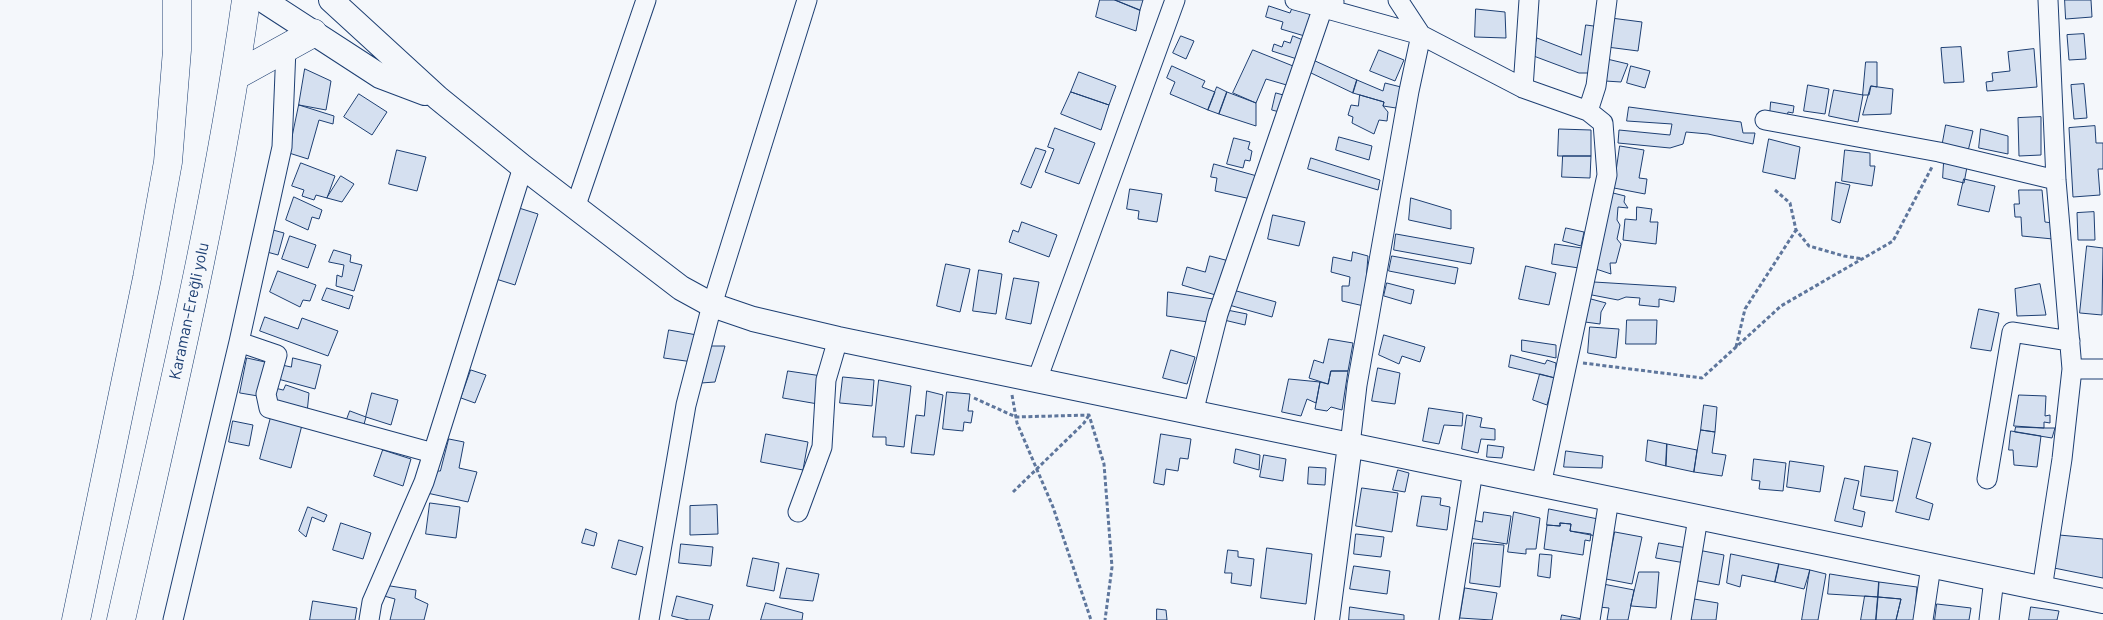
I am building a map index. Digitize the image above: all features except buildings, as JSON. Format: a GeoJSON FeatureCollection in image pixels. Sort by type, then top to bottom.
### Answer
{"type":"FeatureCollection","features":[{"type":"Feature","properties":{"kind":"highway"},"geometry":{"type":"LineString","coordinates":[[76,620],[147,278],[168,162],[176,50],[177,0]]}},
{"type":"Feature","properties":{"kind":"highway","name":"Karaman-Ereğli yolu"},"geometry":{"type":"LineString","coordinates":[[121,620],[196,287],[235,76],[246,0]]}},
{"type":"Feature","properties":{"kind":"highway"},"geometry":{"type":"LineString","coordinates":[[235,76],[313,32]]}},
{"type":"Feature","properties":{"kind":"main road"},"geometry":{"type":"LineString","coordinates":[[263,0],[380,76],[438,98]]}},
{"type":"Feature","properties":{"kind":"main road"},"geometry":{"type":"LineString","coordinates":[[331,0],[438,98],[522,167],[680,288],[712,305],[753,319],[838,339],[2103,601]]}},
{"type":"Feature","properties":{"kind":"main road"},"geometry":{"type":"LineString","coordinates":[[1327,620],[1350,445]]}},
{"type":"Feature","properties":{"kind":"street"},"geometry":{"type":"LineString","coordinates":[[575,208],[646,0]]}},
{"type":"Feature","properties":{"kind":"street"},"geometry":{"type":"LineString","coordinates":[[649,620],[686,405],[712,305],[807,0]]}},
{"type":"Feature","properties":{"kind":"street"},"geometry":{"type":"LineString","coordinates":[[1037,380],[1175,0]]}},
{"type":"Feature","properties":{"kind":"street"},"geometry":{"type":"LineString","coordinates":[[1295,0],[1330,3],[1421,35],[1523,88],[1588,111],[1603,123],[1607,175],[1541,485]]}},
{"type":"Feature","properties":{"kind":"street"},"geometry":{"type":"LineString","coordinates":[[1350,445],[1357,385],[1409,92],[1421,35],[1398,0]]}},
{"type":"Feature","properties":{"kind":"street"},"geometry":{"type":"LineString","coordinates":[[1523,88],[1529,0]]}},
{"type":"Feature","properties":{"kind":"street"},"geometry":{"type":"LineString","coordinates":[[1588,111],[1596,86],[1607,0]]}},
{"type":"Feature","properties":{"kind":"street"},"geometry":{"type":"LineString","coordinates":[[2042,589],[2062,459],[2072,368],[2056,180],[2048,0]]}},
{"type":"Feature","properties":{"kind":"street"},"geometry":{"type":"LineString","coordinates":[[1193,413],[1218,314],[1330,3]]}},
{"type":"Feature","properties":{"kind":"street"},"geometry":{"type":"LineString","coordinates":[[173,620],[239,342],[282,146],[286,48]]}},
{"type":"Feature","properties":{"kind":"street"},"geometry":{"type":"LineString","coordinates":[[1765,120],[1939,152],[2056,180]]}},
{"type":"Feature","properties":{"kind":"street"},"geometry":{"type":"LineString","coordinates":[[369,620],[372,602],[424,482],[522,167]]}},
{"type":"Feature","properties":{"kind":"street"},"geometry":{"type":"LineString","coordinates":[[1987,478],[2012,332],[2070,341]]}},
{"type":"Feature","properties":{"kind":"street"},"geometry":{"type":"LineString","coordinates":[[798,512],[822,447],[826,380],[838,339]]}},
{"type":"Feature","properties":{"kind":"street"},"geometry":{"type":"LineString","coordinates":[[239,342],[277,355],[266,394],[269,408],[432,453]]}},
{"type":"Feature","properties":{"kind":"street"},"geometry":{"type":"LineString","coordinates":[[2072,368],[2103,369]]}},
{"type":"Feature","properties":{"kind":"street"},"geometry":{"type":"LineString","coordinates":[[1449,620],[1473,471]]}},
{"type":"Feature","properties":{"kind":"street"},"geometry":{"type":"LineString","coordinates":[[1590,620],[1609,499]]}},
{"type":"Feature","properties":{"kind":"street"},"geometry":{"type":"LineString","coordinates":[[1681,620],[1698,518]]}},
{"type":"Feature","properties":{"kind":"street"},"geometry":{"type":"LineString","coordinates":[[1923,620],[1931,566]]}},
{"type":"Feature","properties":{"kind":"street"},"geometry":{"type":"LineString","coordinates":[[1989,620],[1994,579]]}},
{"type":"Feature","properties":{"kind":"path"},"geometry":{"type":"LineString","coordinates":[[1567,361],[1702,378],[1781,306],[1894,242],[1939,152]]}},
{"type":"Feature","properties":{"kind":"path"},"geometry":{"type":"LineString","coordinates":[[1775,190],[1790,203],[1796,230],[1809,246],[1863,259]]}},
{"type":"Feature","properties":{"kind":"path"},"geometry":{"type":"LineString","coordinates":[[1736,348],[1745,309],[1796,230]]}},
{"type":"Feature","properties":{"kind":"path"},"geometry":{"type":"LineString","coordinates":[[1008,374],[1016,417],[1053,507],[1092,620]]}},
{"type":"Feature","properties":{"kind":"path"},"geometry":{"type":"LineString","coordinates":[[1012,492],[1084,423],[1099,393]]}},
{"type":"Feature","properties":{"kind":"path"},"geometry":{"type":"LineString","coordinates":[[974,398],[1016,417],[1089,415]]}},
{"type":"Feature","properties":{"kind":"path"},"geometry":{"type":"LineString","coordinates":[[1089,415],[1104,464],[1112,567],[1105,620]]}}]}
